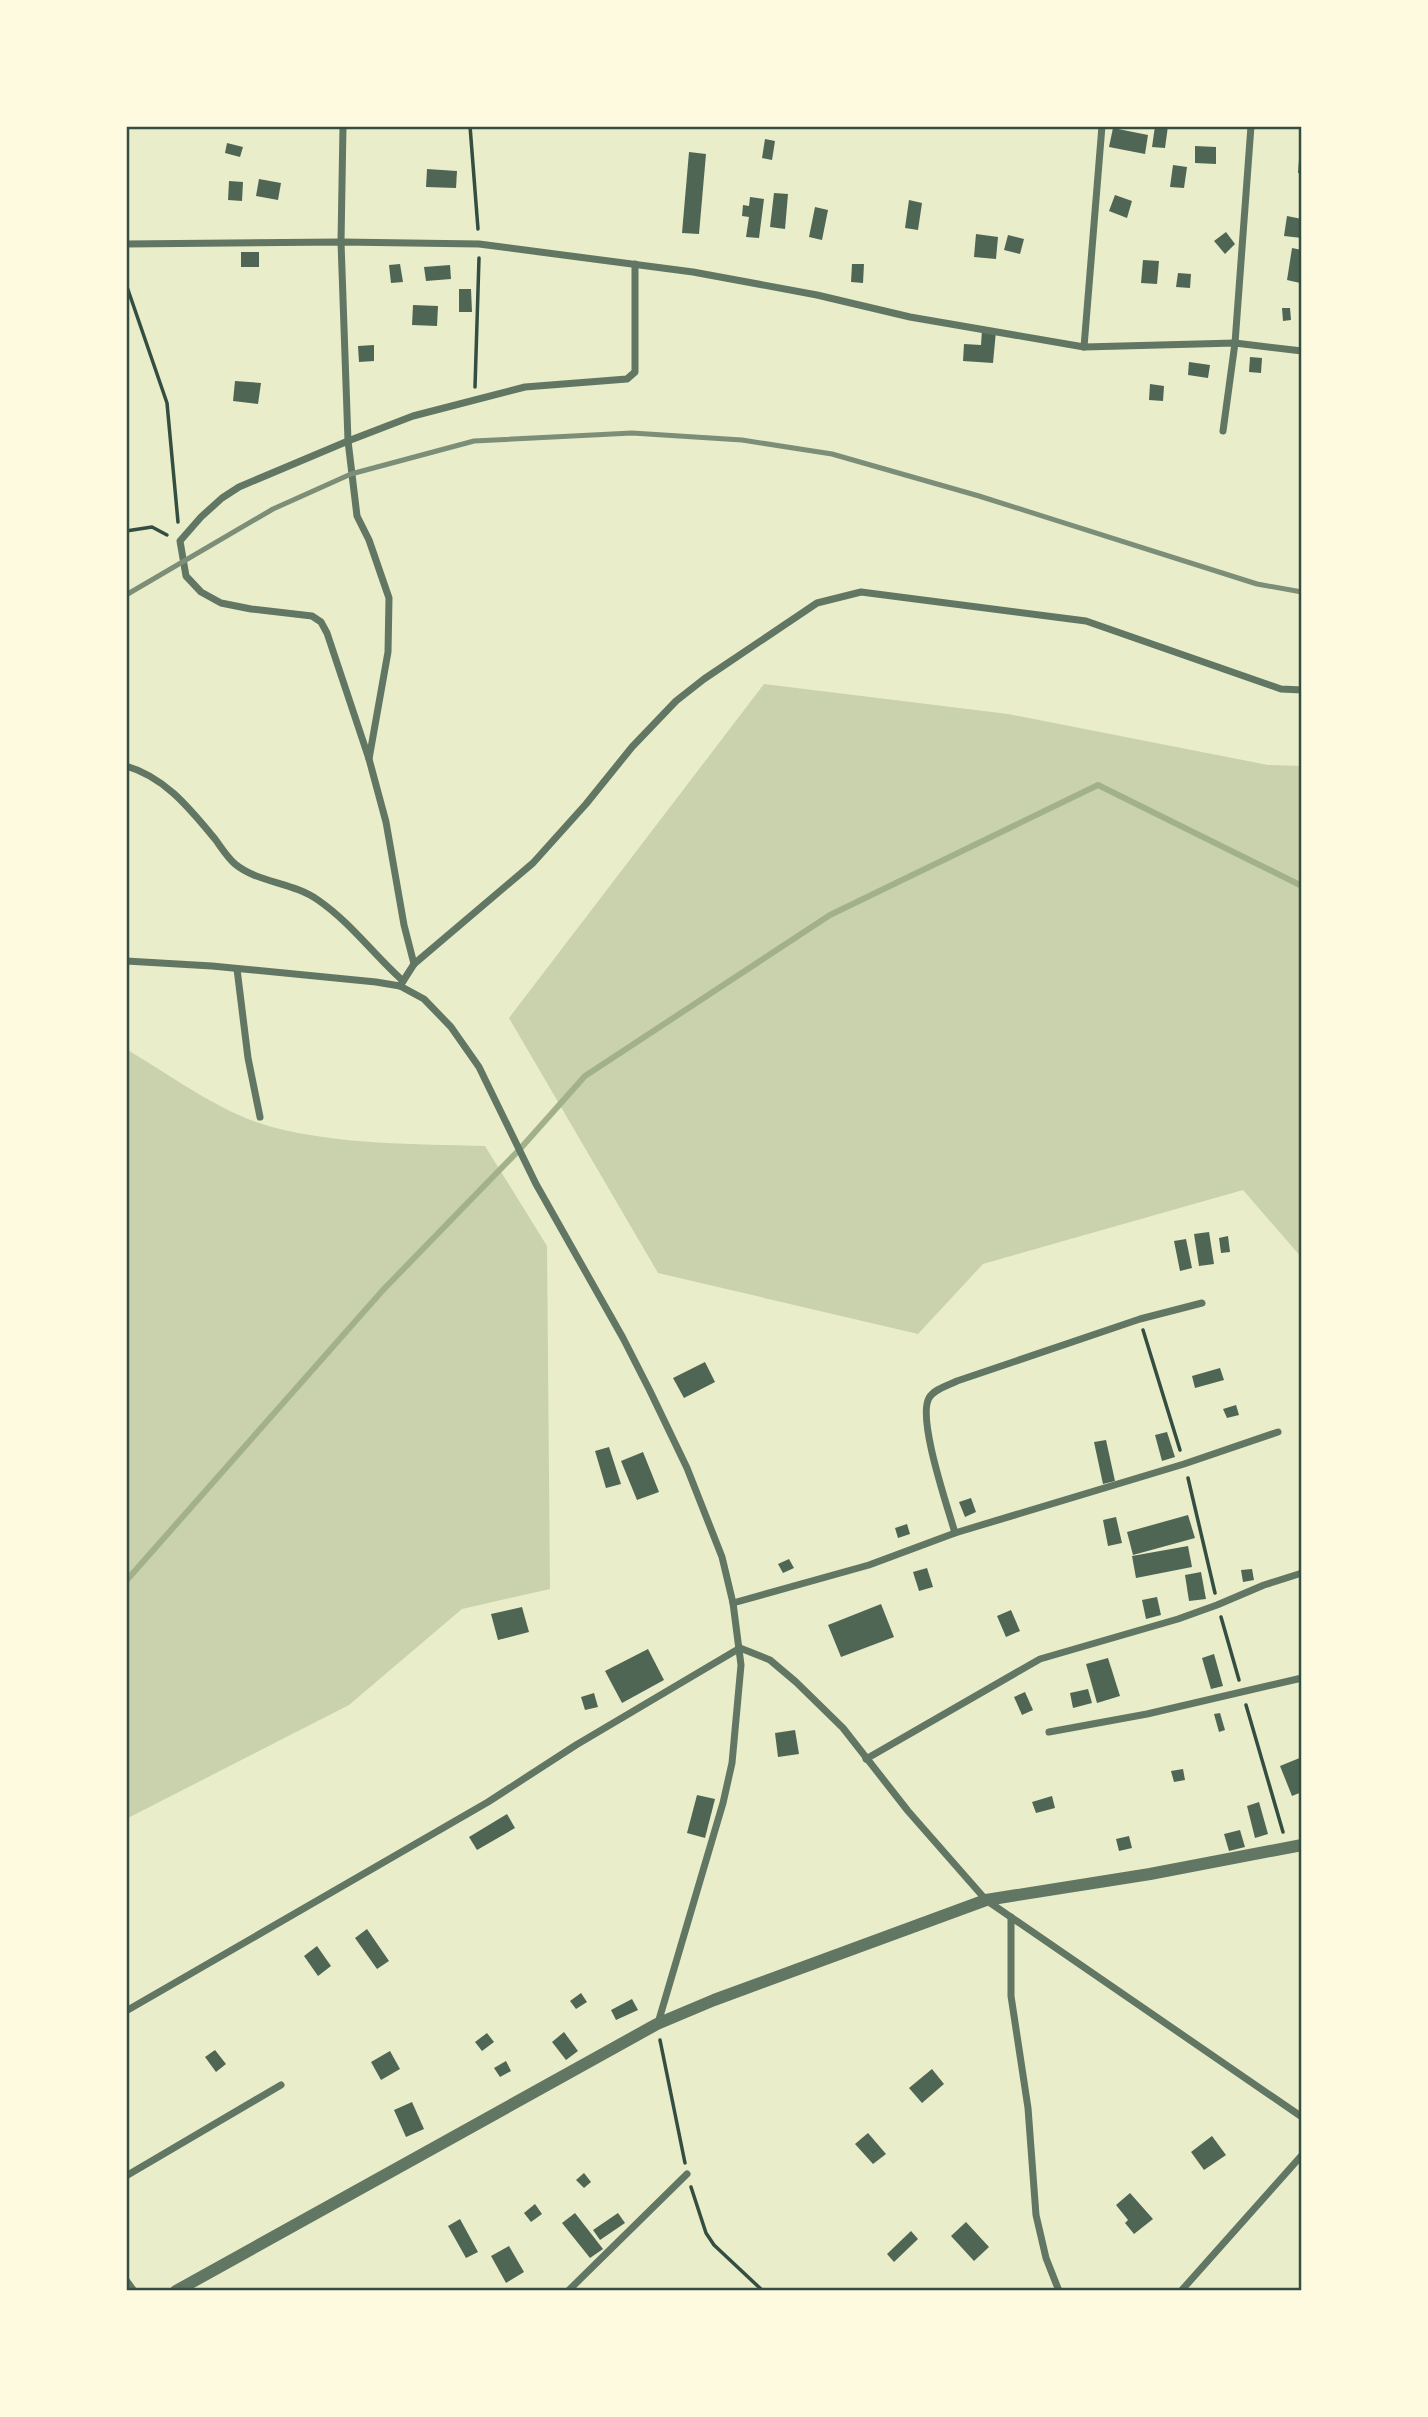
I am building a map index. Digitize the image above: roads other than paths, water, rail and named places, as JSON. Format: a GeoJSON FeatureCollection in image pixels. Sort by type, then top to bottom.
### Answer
{"type":"FeatureCollection","features":[{"type":"Feature","properties":{"kind":"street"},"geometry":{"type":"LineString","coordinates":[[343,126],[341,242],[348,441],[357,516],[369,540],[389,598],[388,652],[369,759]]}},
{"type":"Feature","properties":{"kind":"street"},"geometry":{"type":"LineString","coordinates":[[1084,347],[1101,126]]}},
{"type":"Feature","properties":{"kind":"street"},"geometry":{"type":"LineString","coordinates":[[1223,431],[1235,343],[1251,126]]}},
{"type":"Feature","properties":{"kind":"street"},"geometry":{"type":"LineString","coordinates":[[126,244],[479,244],[635,264],[817,295],[910,317],[1084,347],[1235,343],[1302,351]]}},
{"type":"Feature","properties":{"kind":"street"},"geometry":{"type":"LineString","coordinates":[[414,964],[404,925],[386,822],[369,759],[321,622],[312,616],[220,603],[201,592],[186,576],[180,541],[201,517],[239,487],[413,416],[525,387],[627,379],[632,376],[635,372],[635,264]]}},
{"type":"Feature","properties":{"kind":"street"},"geometry":{"type":"LineString","coordinates":[[402,983],[414,964],[533,863],[632,747],[676,701],[704,678],[817,603],[862,592],[1086,621],[1281,689],[1302,690]]}},
{"type":"Feature","properties":{"kind":"street"},"geometry":{"type":"LineString","coordinates":[[126,765],[144,771],[179,797],[235,863],[252,874],[293,886],[317,899],[344,920],[402,983],[424,999],[444,1019],[473,1058],[493,1092],[536,1184],[623,1338],[682,1457],[708,1518],[722,1558],[740,1648],[741,1665],[732,1763],[723,1803],[657,2024]]}},
{"type":"Feature","properties":{"kind":"street"},"geometry":{"type":"LineString","coordinates":[[126,961],[402,983]]}},
{"type":"Feature","properties":{"kind":"street"},"geometry":{"type":"LineString","coordinates":[[237,968],[248,1058],[260,1117]]}},
{"type":"Feature","properties":{"kind":"street"},"geometry":{"type":"LineString","coordinates":[[956,1533],[928,1432],[927,1401],[932,1394],[957,1381],[1140,1319],[1202,1303]]}},
{"type":"Feature","properties":{"kind":"street"},"geometry":{"type":"LineString","coordinates":[[733,1603],[869,1565],[956,1533],[1184,1464],[1279,1432]]}},
{"type":"Feature","properties":{"kind":"street"},"geometry":{"type":"LineString","coordinates":[[866,1759],[1040,1659],[1178,1619],[1302,1573]]}},
{"type":"Feature","properties":{"kind":"street"},"geometry":{"type":"LineString","coordinates":[[740,1648],[770,1660],[843,1728],[908,1811],[986,1900],[1302,2118]]}},
{"type":"Feature","properties":{"kind":"street"},"geometry":{"type":"LineString","coordinates":[[126,2011],[488,1802],[576,1745],[740,1648]]}},
{"type":"Feature","properties":{"kind":"street"},"geometry":{"type":"LineString","coordinates":[[1049,1732],[1135,1717],[1302,1678]]}},
{"type":"Feature","properties":{"kind":"street"},"geometry":{"type":"LineString","coordinates":[[176,2291],[657,2024],[714,2000],[986,1900],[1150,1874],[1302,1845]]}},
{"type":"Feature","properties":{"kind":"street"},"geometry":{"type":"LineString","coordinates":[[1011,1917],[1011,1996],[1028,2108],[1036,2215],[1046,2258],[1059,2291]]}},
{"type":"Feature","properties":{"kind":"street"},"geometry":{"type":"LineString","coordinates":[[126,2176],[281,2085]]}},
{"type":"Feature","properties":{"kind":"street"},"geometry":{"type":"LineString","coordinates":[[1181,2291],[1302,2155]]}},
{"type":"Feature","properties":{"kind":"street"},"geometry":{"type":"LineString","coordinates":[[568,2291],[687,2174]]}},
{"type":"Feature","properties":{"kind":"street"},"geometry":{"type":"LineString","coordinates":[[126,2280],[134,2291]]}},
{"type":"Feature","properties":{"kind":"waterway"},"geometry":{"type":"LineString","coordinates":[[126,1581],[383,1290],[520,1149],[585,1076],[830,915],[1098,785],[1302,886]]}},
{"type":"Feature","properties":{"kind":"railway"},"geometry":{"type":"LineString","coordinates":[[126,595],[273,509],[351,474],[474,441],[632,433],[742,440],[832,454],[979,496],[1257,584],[1302,592]]}}]}
